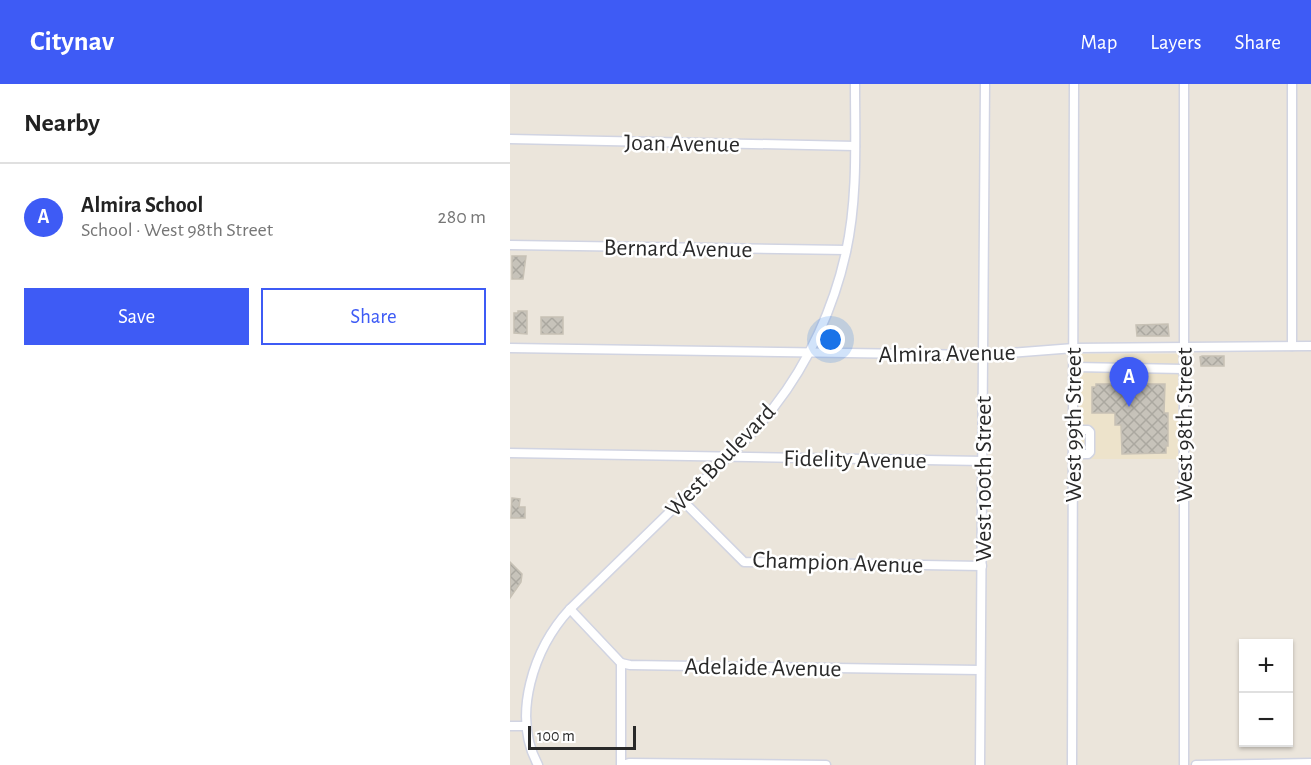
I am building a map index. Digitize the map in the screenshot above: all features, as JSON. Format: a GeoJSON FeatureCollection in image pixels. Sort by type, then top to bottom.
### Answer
{"type":"FeatureCollection","features":[{"type":"Feature","properties":{"kind":"street","name":"West Boulevard"},"geometry":{"type":"LineString","coordinates":[[538,765],[528,741],[526,726],[528,699],[538,661],[552,633],[570,609],[729,457],[774,407],[808,353],[828,314],[846,250],[852,216],[855,84]]}},
{"type":"Feature","properties":{"kind":"street","name":"West 100th Street"},"geometry":{"type":"LineString","coordinates":[[980,765],[985,84]]}},
{"type":"Feature","properties":{"kind":"street","name":"West 99th Street"},"geometry":{"type":"LineString","coordinates":[[1072,765],[1074,84]]}},
{"type":"Feature","properties":{"kind":"street","name":"West 98th Street"},"geometry":{"type":"LineString","coordinates":[[1184,84],[1184,765]]}},
{"type":"Feature","properties":{"kind":"street"},"geometry":{"type":"LineString","coordinates":[[1292,84],[1292,346]]}},
{"type":"Feature","properties":{"kind":"street","name":"Joan Avenue"},"geometry":{"type":"LineString","coordinates":[[510,139],[855,146]]}},
{"type":"Feature","properties":{"kind":"street","name":"Bernard Avenue"},"geometry":{"type":"LineString","coordinates":[[510,245],[846,250]]}},
{"type":"Feature","properties":{"kind":"street","name":"Almira Avenue"},"geometry":{"type":"LineString","coordinates":[[510,348],[983,355],[1074,348],[1311,346]]}},
{"type":"Feature","properties":{"kind":"street"},"geometry":{"type":"LineString","coordinates":[[1074,367],[1184,369]]}},
{"type":"Feature","properties":{"kind":"street"},"geometry":{"type":"LineString","coordinates":[[1073,454],[1090,452],[1090,432],[1074,430]]}},
{"type":"Feature","properties":{"kind":"street","name":"Fidelity Avenue"},"geometry":{"type":"LineString","coordinates":[[510,453],[984,461]]}},
{"type":"Feature","properties":{"kind":"street","name":"Champion Avenue"},"geometry":{"type":"LineString","coordinates":[[682,500],[744,562],[982,566]]}},
{"type":"Feature","properties":{"kind":"street"},"geometry":{"type":"LineString","coordinates":[[570,609],[621,663],[622,765],[629,763],[826,765]]}},
{"type":"Feature","properties":{"kind":"street","name":"Adelaide Avenue"},"geometry":{"type":"LineString","coordinates":[[621,663],[630,665],[980,670]]}},
{"type":"Feature","properties":{"kind":"street"},"geometry":{"type":"LineString","coordinates":[[510,726],[526,726]]}},
{"type":"Feature","properties":{"kind":"street"},"geometry":{"type":"LineString","coordinates":[[1196,765],[1311,763]]}},
{"type":"Feature","properties":{"kind":"shaded area"},"geometry":{"type":"Polygon","coordinates":[[[1080,354],[1178,354],[1178,459],[1080,459],[1080,354]]]}},
{"type":"Feature","properties":{"kind":"building"},"geometry":{"type":"Polygon","coordinates":[[[512,256],[526,256],[523,279],[512,279],[512,256]]]}},
{"type":"Feature","properties":{"kind":"building"},"geometry":{"type":"Polygon","coordinates":[[[527,311],[527,334],[514,333],[514,313],[527,311]]]}},
{"type":"Feature","properties":{"kind":"building"},"geometry":{"type":"Polygon","coordinates":[[[541,317],[563,317],[563,334],[541,334],[541,317]]]}},
{"type":"Feature","properties":{"kind":"building"},"geometry":{"type":"Polygon","coordinates":[[[1168,324],[1169,336],[1137,336],[1136,325],[1168,324]]]}},
{"type":"Feature","properties":{"kind":"building"},"geometry":{"type":"Polygon","coordinates":[[[1224,356],[1224,366],[1201,366],[1200,357],[1224,356]]]}},
{"type":"Feature","properties":{"kind":"building"},"geometry":{"type":"Polygon","coordinates":[[[1096,384],[1165,384],[1164,413],[1168,413],[1166,453],[1122,454],[1121,425],[1115,425],[1115,413],[1092,413],[1092,387],[1096,387],[1096,384]]]}},
{"type":"Feature","properties":{"kind":"building"},"geometry":{"type":"Polygon","coordinates":[[[512,498],[520,499],[519,507],[525,507],[525,518],[511,518],[512,498]]]}},
{"type":"Feature","properties":{"kind":"building"},"geometry":{"type":"Polygon","coordinates":[[[510,562],[522,574],[521,582],[510,598],[510,562]]]}},
{"type":"Feature","properties":{"kind":"place","name":"Almira School"},"geometry":{"type":"Point","coordinates":[1129,407]}}]}
